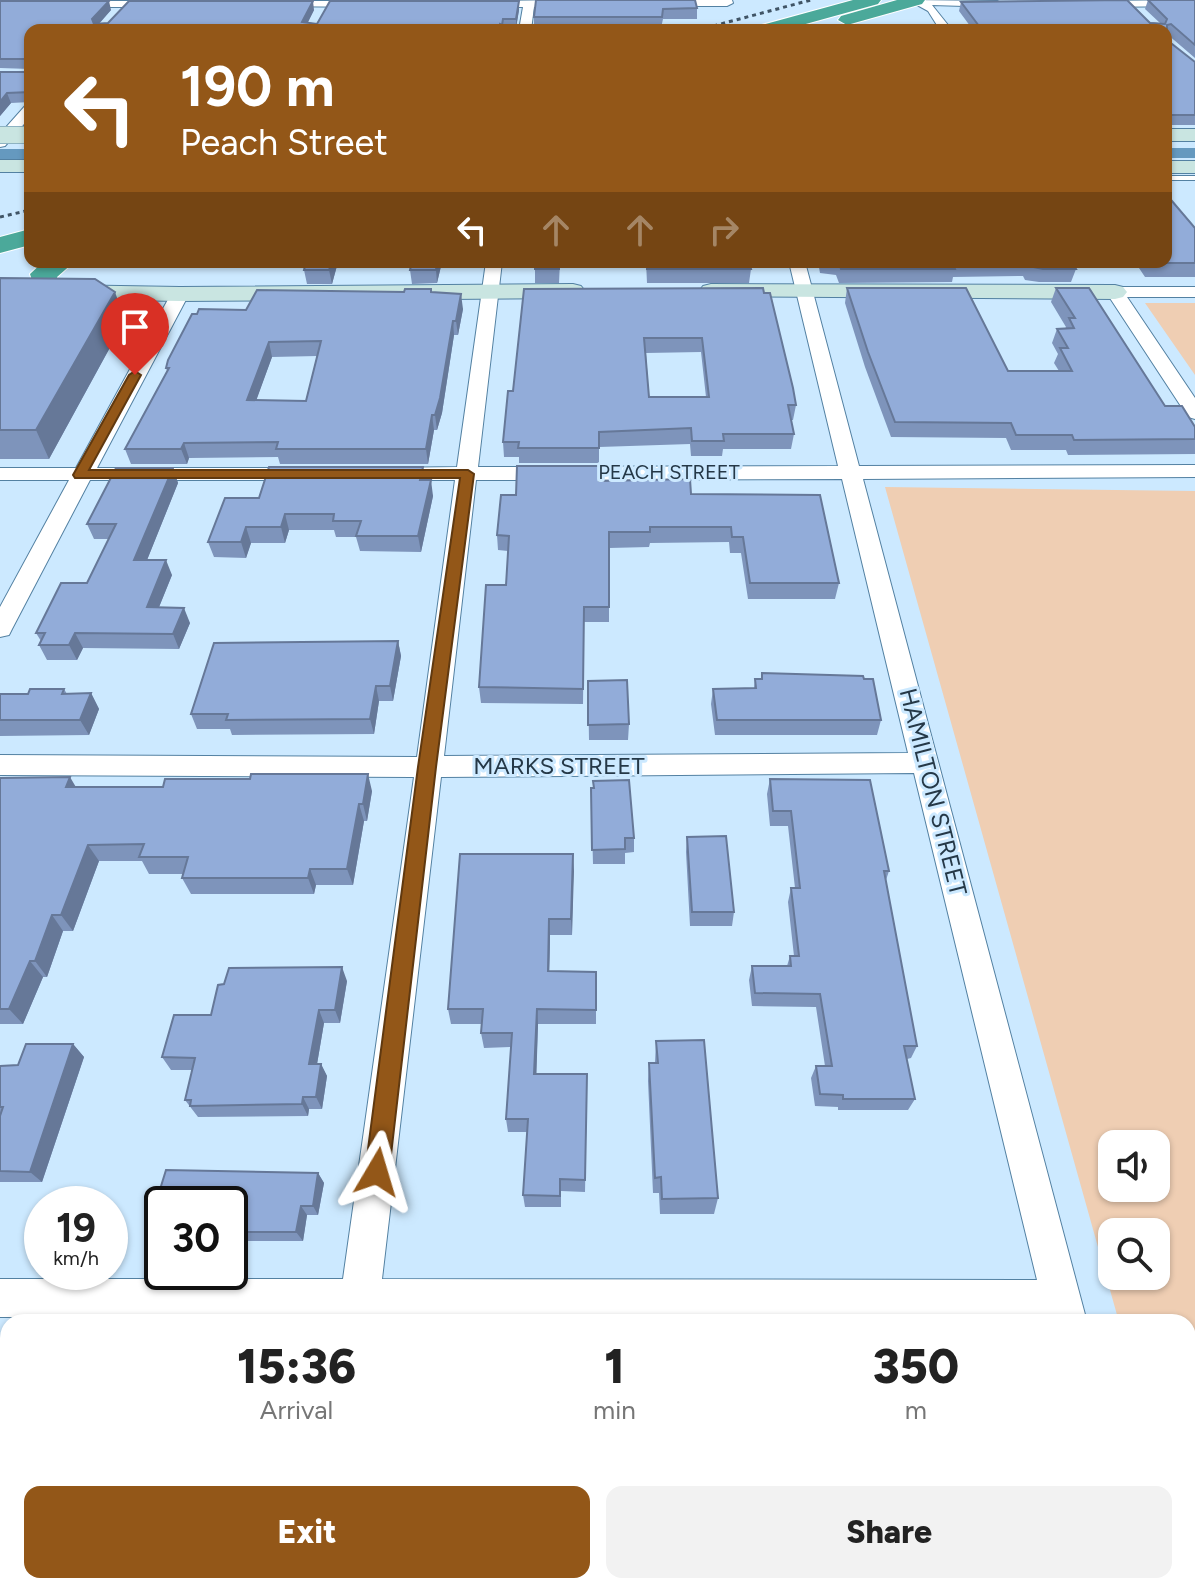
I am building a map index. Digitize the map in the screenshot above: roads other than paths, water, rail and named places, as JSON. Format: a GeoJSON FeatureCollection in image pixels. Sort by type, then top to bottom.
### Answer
{"type":"FeatureCollection","features":[{"type":"Feature","properties":{"kind":"highway"},"geometry":{"type":"LineString","coordinates":[[795,24],[914,0]]}},
{"type":"Feature","properties":{"kind":"highway"},"geometry":{"type":"LineString","coordinates":[[816,22],[850,6],[872,7]]}},
{"type":"Feature","properties":{"kind":"highway"},"geometry":{"type":"LineString","coordinates":[[0,245],[24,239]]}},
{"type":"Feature","properties":{"kind":"highway"},"geometry":{"type":"LineString","coordinates":[[0,266],[24,260]]}},
{"type":"Feature","properties":{"kind":"highway"},"geometry":{"type":"LineString","coordinates":[[48,293],[43,274],[52,268]]}},
{"type":"Feature","properties":{"kind":"street"},"geometry":{"type":"LineString","coordinates":[[914,0],[1009,2]]}},
{"type":"Feature","properties":{"kind":"street"},"geometry":{"type":"LineString","coordinates":[[914,0],[932,9],[942,24]]}},
{"type":"Feature","properties":{"kind":"street"},"geometry":{"type":"LineString","coordinates":[[111,21],[130,2]]}},
{"type":"Feature","properties":{"kind":"street"},"geometry":{"type":"LineString","coordinates":[[319,17],[327,2]]}},
{"type":"Feature","properties":{"kind":"street"},"geometry":{"type":"LineString","coordinates":[[526,24],[529,2]]}},
{"type":"Feature","properties":{"kind":"street"},"geometry":{"type":"LineString","coordinates":[[651,3],[727,2]]}},
{"type":"Feature","properties":{"kind":"street"},"geometry":{"type":"LineString","coordinates":[[1127,2],[1140,15]]}},
{"type":"Feature","properties":{"kind":"street"},"geometry":{"type":"LineString","coordinates":[[466,4],[590,3]]}},
{"type":"Feature","properties":{"kind":"street"},"geometry":{"type":"LineString","coordinates":[[1085,4],[1195,3]]}},
{"type":"Feature","properties":{"kind":"street"},"geometry":{"type":"LineString","coordinates":[[0,4],[173,4]]}},
{"type":"Feature","properties":{"kind":"street"},"geometry":{"type":"LineString","coordinates":[[265,4],[388,4]]}},
{"type":"Feature","properties":{"kind":"street"},"geometry":{"type":"LineString","coordinates":[[1172,135],[1195,135]]}},
{"type":"Feature","properties":{"kind":"street"},"geometry":{"type":"LineString","coordinates":[[0,166],[24,166]]}},
{"type":"Feature","properties":{"kind":"street"},"geometry":{"type":"LineString","coordinates":[[1172,167],[1195,167]]}},
{"type":"Feature","properties":{"kind":"street"},"geometry":{"type":"LineString","coordinates":[[359,1309],[493,268]]}},
{"type":"Feature","properties":{"kind":"street","name":"HAMILTON STREET"},"geometry":{"type":"LineString","coordinates":[[799,268],[1064,1310]]}},
{"type":"Feature","properties":{"kind":"street"},"geometry":{"type":"LineString","coordinates":[[1109,282],[1195,413]]}},
{"type":"Feature","properties":{"kind":"street"},"geometry":{"type":"LineString","coordinates":[[695,291],[806,291],[1109,282],[1195,292]]}},
{"type":"Feature","properties":{"kind":"street"},"geometry":{"type":"LineString","coordinates":[[0,291],[180,294],[600,291]]}},
{"type":"Feature","properties":{"kind":"street"},"geometry":{"type":"LineString","coordinates":[[0,629],[80,475],[180,294]]}},
{"type":"Feature","properties":{"kind":"street","name":"PEACH STREET"},"geometry":{"type":"LineString","coordinates":[[359,474],[1195,471]]}},
{"type":"Feature","properties":{"kind":"street"},"geometry":{"type":"LineString","coordinates":[[0,474],[328,474]]}},
{"type":"Feature","properties":{"kind":"street","name":"MARKS STREET"},"geometry":{"type":"LineString","coordinates":[[0,765],[427,767],[927,763]]}},
{"type":"Feature","properties":{"kind":"street"},"geometry":{"type":"LineString","coordinates":[[0,1298],[359,1309],[1064,1310]]}},
{"type":"Feature","properties":{"kind":"lane"},"geometry":{"type":"LineString","coordinates":[[1172,178],[1195,178]]}},
{"type":"Feature","properties":{"kind":"waterway"},"geometry":{"type":"LineString","coordinates":[[1172,153],[1195,153]]}},
{"type":"Feature","properties":{"kind":"waterway"},"geometry":{"type":"LineString","coordinates":[[0,154],[24,154]]}},
{"type":"Feature","properties":{"kind":"railway"},"geometry":{"type":"LineString","coordinates":[[721,24],[811,0]]}},
{"type":"Feature","properties":{"kind":"railway"},"geometry":{"type":"LineString","coordinates":[[0,217],[24,211]]}}]}
